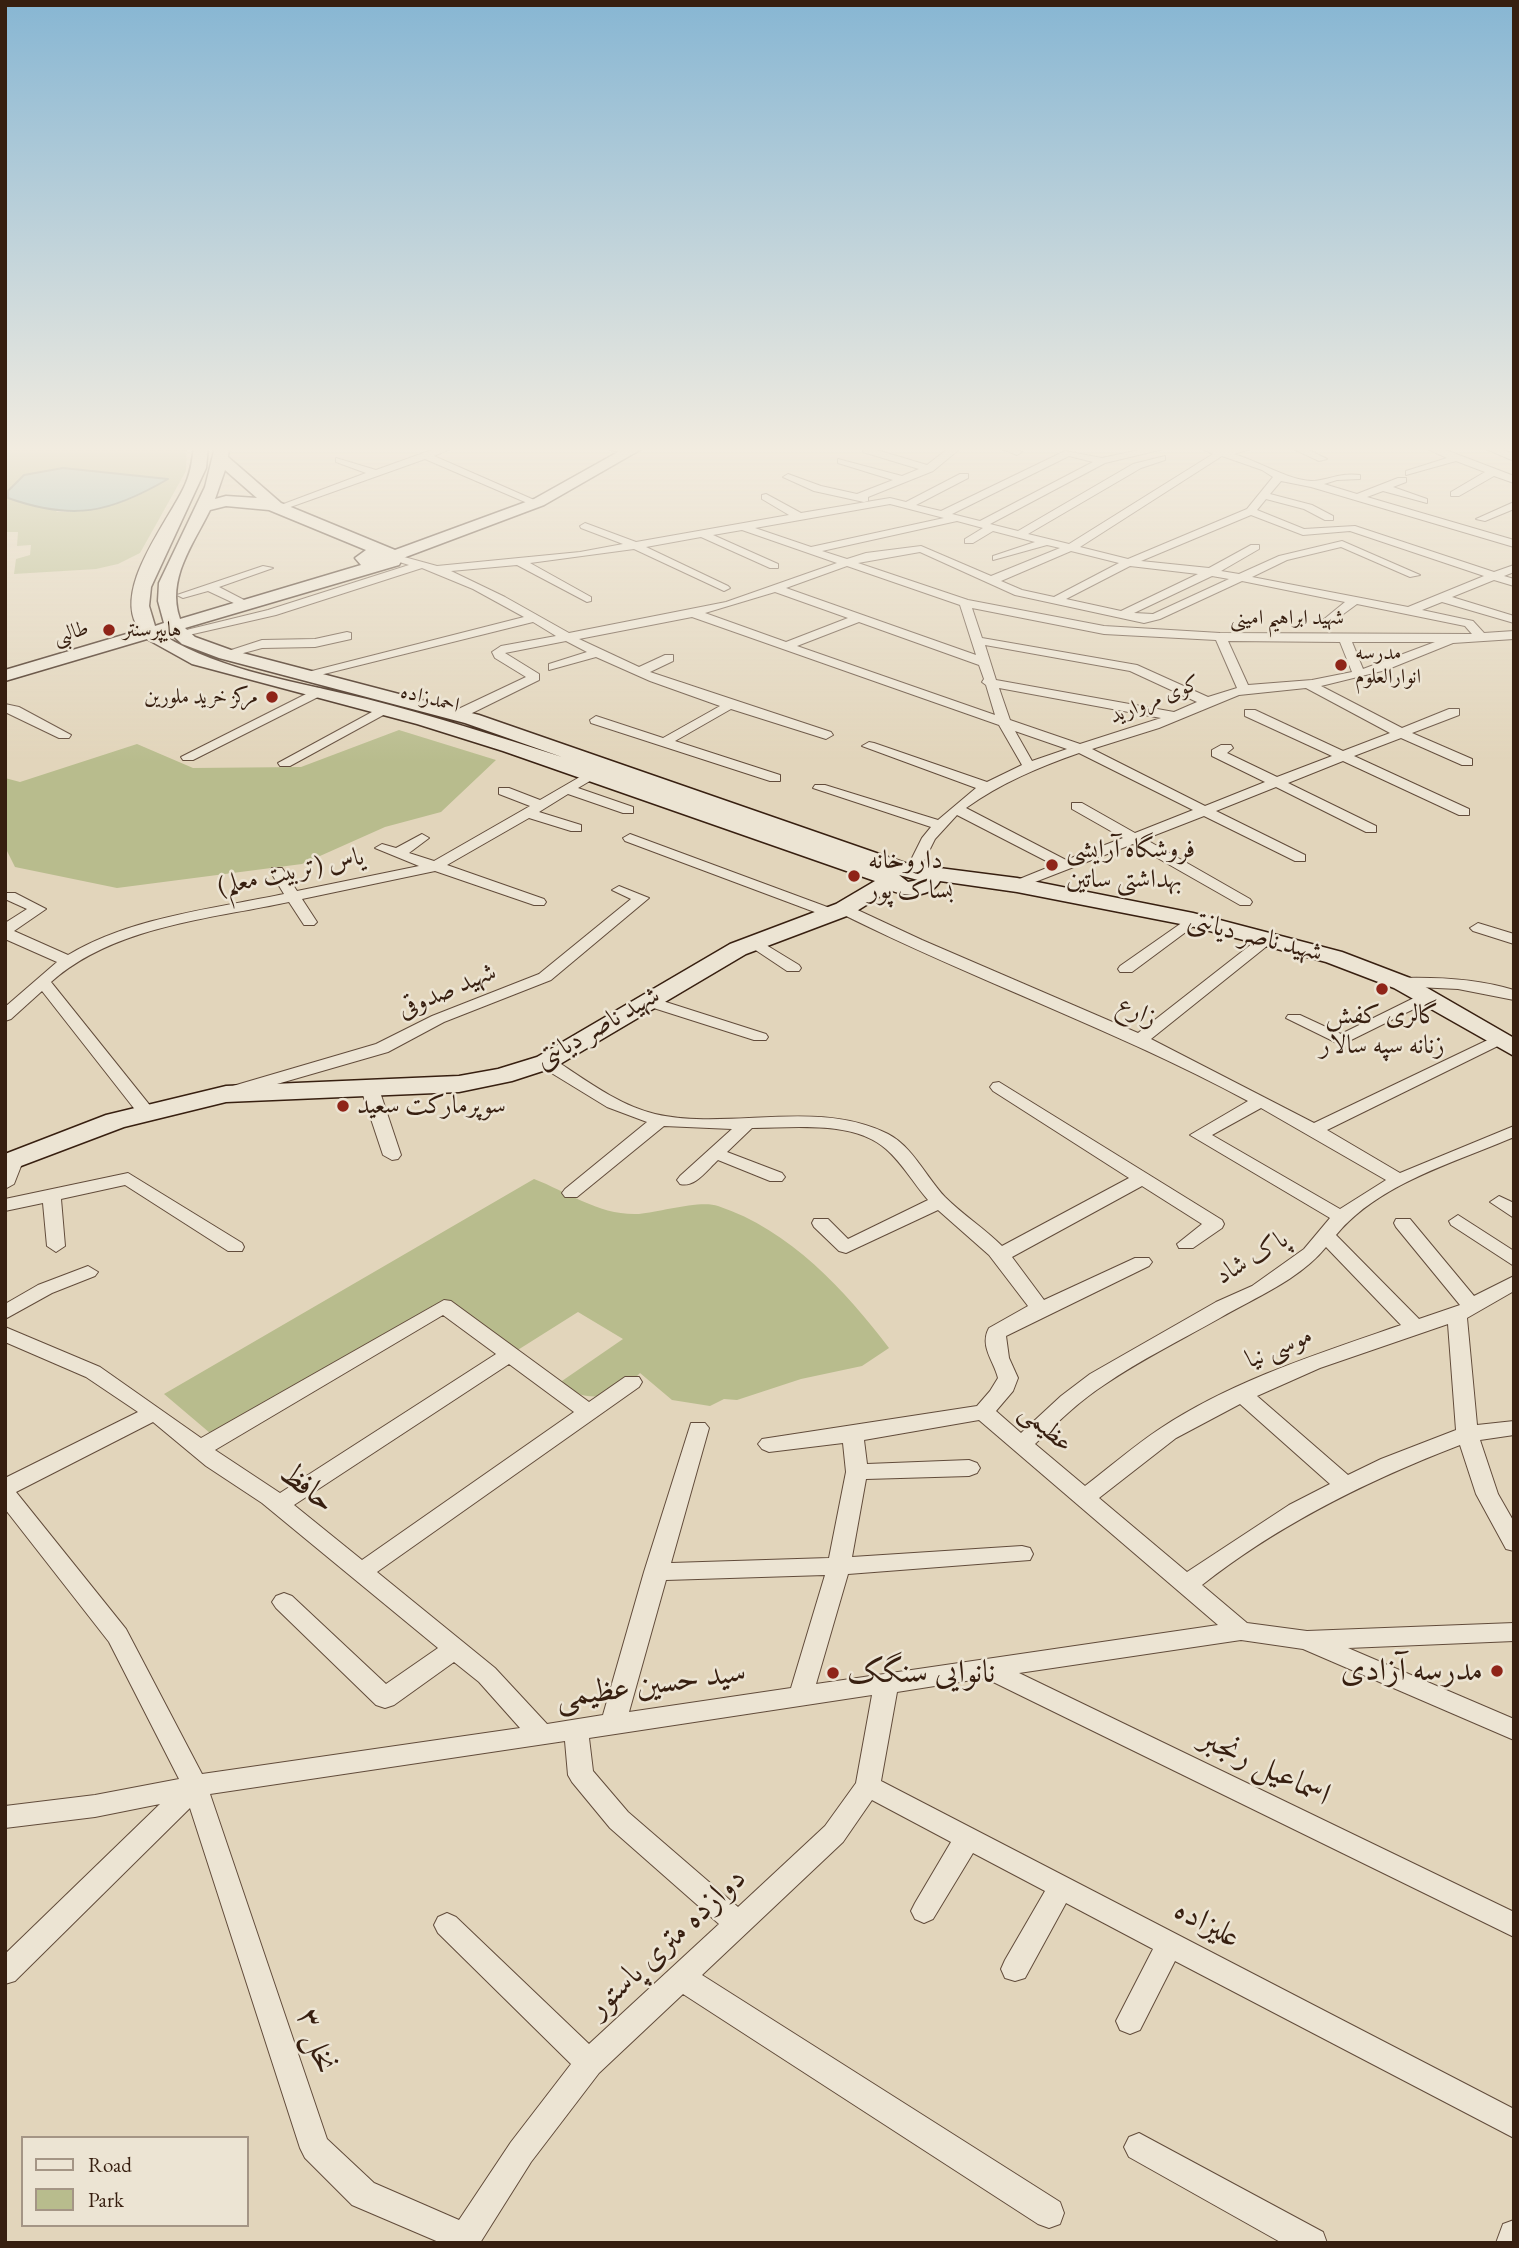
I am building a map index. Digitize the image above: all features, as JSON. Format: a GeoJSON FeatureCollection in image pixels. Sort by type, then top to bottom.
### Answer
{"type":"FeatureCollection","features":[{"type":"Feature","properties":{"kind":"main road"},"geometry":{"type":"LineString","coordinates":[[149,634],[141,618],[141,591],[158,552]]}},
{"type":"Feature","properties":{"kind":"main road"},"geometry":{"type":"LineString","coordinates":[[181,552],[166,589],[169,612],[177,629],[242,603],[345,574],[368,555]]}},
{"type":"Feature","properties":{"kind":"main road"},"geometry":{"type":"LineString","coordinates":[[362,552],[368,555],[395,555],[403,552]]}},
{"type":"Feature","properties":{"kind":"main road","name":"طالبی"},"geometry":{"type":"LineString","coordinates":[[5,676],[149,634],[177,629]]}},
{"type":"Feature","properties":{"kind":"main road","name":"احمدزاده"},"geometry":{"type":"LineString","coordinates":[[177,629],[225,654],[383,710],[521,743],[909,878]]}},
{"type":"Feature","properties":{"kind":"main road","name":"احمدزاده"},"geometry":{"type":"LineString","coordinates":[[149,634],[163,646],[176,652],[457,715],[590,775],[909,878]]}},
{"type":"Feature","properties":{"kind":"main road","name":"شهید ناصر دیانتی"},"geometry":{"type":"LineString","coordinates":[[8,1170],[146,1112],[226,1094],[459,1084],[503,1076],[546,1062],[647,1001],[753,942],[843,910],[909,878],[977,880],[1017,885],[1193,920],[1334,957],[1402,983],[1507,1045]]}},
{"type":"Feature","properties":{"kind":"street"},"geometry":{"type":"LineString","coordinates":[[439,569],[521,563],[591,552]]}},
{"type":"Feature","properties":{"kind":"street"},"geometry":{"type":"LineString","coordinates":[[648,552],[724,589]]}},
{"type":"Feature","properties":{"kind":"street"},"geometry":{"type":"LineString","coordinates":[[742,552],[774,566]]}},
{"type":"Feature","properties":{"kind":"street","name":"شهید ابراهیم امینی"},"geometry":{"type":"LineString","coordinates":[[814,552],[965,603],[1104,629],[1220,637],[1452,639],[1514,635]]}},
{"type":"Feature","properties":{"kind":"street"},"geometry":{"type":"LineString","coordinates":[[457,715],[535,677],[498,652],[693,613],[846,563],[897,552]]}},
{"type":"Feature","properties":{"kind":"street"},"geometry":{"type":"LineString","coordinates":[[924,552],[990,581],[1054,601],[1150,620],[1283,558],[1309,552]]}},
{"type":"Feature","properties":{"kind":"street"},"geometry":{"type":"LineString","coordinates":[[997,558],[1015,552]]}},
{"type":"Feature","properties":{"kind":"street"},"geometry":{"type":"LineString","coordinates":[[990,581],[1061,552]]}},
{"type":"Feature","properties":{"kind":"street","name":"شهید ابراهیم امینی"},"geometry":{"type":"LineString","coordinates":[[1090,552],[1130,563],[1211,572],[1412,610],[1469,623],[1480,636]]}},
{"type":"Feature","properties":{"kind":"street"},"geometry":{"type":"LineString","coordinates":[[1054,601],[1150,552]]}},
{"type":"Feature","properties":{"kind":"street"},"geometry":{"type":"LineString","coordinates":[[1121,615],[1246,552]]}},
{"type":"Feature","properties":{"kind":"street"},"geometry":{"type":"LineString","coordinates":[[1360,552],[1413,576]]}},
{"type":"Feature","properties":{"kind":"street"},"geometry":{"type":"LineString","coordinates":[[1423,552],[1514,583]]}},
{"type":"Feature","properties":{"kind":"street"},"geometry":{"type":"LineString","coordinates":[[395,555],[439,569],[536,618],[597,653],[639,672],[730,705],[827,735]]}},
{"type":"Feature","properties":{"kind":"street"},"geometry":{"type":"LineString","coordinates":[[521,563],[587,599]]}},
{"type":"Feature","properties":{"kind":"street"},"geometry":{"type":"LineString","coordinates":[[177,629],[252,620],[333,595],[363,581],[423,564]]}},
{"type":"Feature","properties":{"kind":"street"},"geometry":{"type":"LineString","coordinates":[[183,595],[267,568]]}},
{"type":"Feature","properties":{"kind":"street"},"geometry":{"type":"LineString","coordinates":[[1412,610],[1514,568]]}},
{"type":"Feature","properties":{"kind":"street"},"geometry":{"type":"LineString","coordinates":[[209,587],[242,603]]}},
{"type":"Feature","properties":{"kind":"street"},"geometry":{"type":"LineString","coordinates":[[775,588],[983,662]]}},
{"type":"Feature","properties":{"kind":"street"},"geometry":{"type":"LineString","coordinates":[[1442,598],[1514,620]]}},
{"type":"Feature","properties":{"kind":"street"},"geometry":{"type":"LineString","coordinates":[[1326,622],[1355,600]]}},
{"type":"Feature","properties":{"kind":"street"},"geometry":{"type":"LineString","coordinates":[[965,603],[988,682],[1003,722],[1028,765]]}},
{"type":"Feature","properties":{"kind":"street"},"geometry":{"type":"LineString","coordinates":[[693,613],[1083,750],[1300,858]]}},
{"type":"Feature","properties":{"kind":"street"},"geometry":{"type":"LineString","coordinates":[[188,757],[313,684],[536,618]]}},
{"type":"Feature","properties":{"kind":"street"},"geometry":{"type":"LineString","coordinates":[[785,646],[856,619]]}},
{"type":"Feature","properties":{"kind":"street"},"geometry":{"type":"LineString","coordinates":[[254,631],[262,644]]}},
{"type":"Feature","properties":{"kind":"street"},"geometry":{"type":"LineString","coordinates":[[225,654],[262,644],[315,643],[347,636]]}},
{"type":"Feature","properties":{"kind":"street"},"geometry":{"type":"LineString","coordinates":[[1220,637],[1244,690]]}},
{"type":"Feature","properties":{"kind":"street"},"geometry":{"type":"LineString","coordinates":[[1345,638],[1359,675]]}},
{"type":"Feature","properties":{"kind":"street","name":"کوی مروارید"},"geometry":{"type":"LineString","coordinates":[[909,878],[920,850],[937,824],[988,787],[1028,765],[1083,750],[1177,717],[1206,701],[1244,690],[1307,684],[1359,675],[1405,662],[1452,639]]}},
{"type":"Feature","properties":{"kind":"street"},"geometry":{"type":"LineString","coordinates":[[976,640],[1133,668],[1206,701]]}},
{"type":"Feature","properties":{"kind":"street"},"geometry":{"type":"LineString","coordinates":[[552,667],[597,653]]}},
{"type":"Feature","properties":{"kind":"street"},"geometry":{"type":"LineString","coordinates":[[639,672],[669,657]]}},
{"type":"Feature","properties":{"kind":"street"},"geometry":{"type":"LineString","coordinates":[[988,682],[1177,717]]}},
{"type":"Feature","properties":{"kind":"street"},"geometry":{"type":"LineString","coordinates":[[1307,684],[1401,733],[1467,762]]}},
{"type":"Feature","properties":{"kind":"street"},"geometry":{"type":"LineString","coordinates":[[665,742],[730,705]]}},
{"type":"Feature","properties":{"kind":"street"},"geometry":{"type":"LineString","coordinates":[[5,708],[15,710],[64,735]]}},
{"type":"Feature","properties":{"kind":"street"},"geometry":{"type":"LineString","coordinates":[[285,763],[383,710]]}},
{"type":"Feature","properties":{"kind":"street"},"geometry":{"type":"LineString","coordinates":[[1017,885],[1454,712]]}},
{"type":"Feature","properties":{"kind":"street"},"geometry":{"type":"LineString","coordinates":[[1250,713],[1464,812]]}},
{"type":"Feature","properties":{"kind":"street"},"geometry":{"type":"LineString","coordinates":[[596,720],[775,778]]}},
{"type":"Feature","properties":{"kind":"street"},"geometry":{"type":"LineString","coordinates":[[869,746],[988,787]]}},
{"type":"Feature","properties":{"kind":"street"},"geometry":{"type":"LineString","coordinates":[[1226,748],[1217,753],[1371,829]]}},
{"type":"Feature","properties":{"kind":"street","name":"یاس (تربیت معلم)"},"geometry":{"type":"LineString","coordinates":[[5,1016],[42,981],[98,944],[146,928],[433,867],[590,775]]}},
{"type":"Feature","properties":{"kind":"street"},"geometry":{"type":"LineString","coordinates":[[820,788],[937,824]]}},
{"type":"Feature","properties":{"kind":"street"},"geometry":{"type":"LineString","coordinates":[[567,789],[628,810]]}},
{"type":"Feature","properties":{"kind":"street"},"geometry":{"type":"LineString","coordinates":[[504,791],[541,805]]}},
{"type":"Feature","properties":{"kind":"street"},"geometry":{"type":"LineString","coordinates":[[1077,806],[1245,902]]}},
{"type":"Feature","properties":{"kind":"street"},"geometry":{"type":"LineString","coordinates":[[957,809],[1066,866]]}},
{"type":"Feature","properties":{"kind":"street"},"geometry":{"type":"LineString","coordinates":[[527,813],[576,828]]}},
{"type":"Feature","properties":{"kind":"street"},"geometry":{"type":"LineString","coordinates":[[397,854],[422,838]]}},
{"type":"Feature","properties":{"kind":"street","name":"زارع"},"geometry":{"type":"LineString","coordinates":[[630,838],[843,910],[934,953],[1140,1040],[1315,1129],[1399,1180]]}},
{"type":"Feature","properties":{"kind":"street"},"geometry":{"type":"LineString","coordinates":[[382,848],[538,902]]}},
{"type":"Feature","properties":{"kind":"street"},"geometry":{"type":"LineString","coordinates":[[277,871],[309,922]]}},
{"type":"Feature","properties":{"kind":"street","name":"شهید صدوقی"},"geometry":{"type":"LineString","coordinates":[[226,1094],[382,1048],[438,1019],[545,977],[642,898],[619,890]]}},
{"type":"Feature","properties":{"kind":"street"},"geometry":{"type":"LineString","coordinates":[[5,931],[38,909],[10,896]]}},
{"type":"Feature","properties":{"kind":"street"},"geometry":{"type":"LineString","coordinates":[[1126,969],[1193,920]]}},
{"type":"Feature","properties":{"kind":"street"},"geometry":{"type":"LineString","coordinates":[[1478,928],[1514,939]]}},
{"type":"Feature","properties":{"kind":"street"},"geometry":{"type":"LineString","coordinates":[[5,931],[69,961]]}},
{"type":"Feature","properties":{"kind":"street"},"geometry":{"type":"LineString","coordinates":[[1140,1040],[1267,939]]}},
{"type":"Feature","properties":{"kind":"street"},"geometry":{"type":"LineString","coordinates":[[753,942],[793,968]]}},
{"type":"Feature","properties":{"kind":"street"},"geometry":{"type":"LineString","coordinates":[[42,981],[146,1112]]}},
{"type":"Feature","properties":{"kind":"street"},"geometry":{"type":"LineString","coordinates":[[1402,983],[1444,981],[1477,985],[1514,995]]}},
{"type":"Feature","properties":{"kind":"street"},"geometry":{"type":"LineString","coordinates":[[1294,1018],[1341,1040],[1426,997]]}},
{"type":"Feature","properties":{"kind":"street"},"geometry":{"type":"LineString","coordinates":[[647,1001],[760,1037]]}},
{"type":"Feature","properties":{"kind":"street"},"geometry":{"type":"LineString","coordinates":[[1315,1129],[1507,1045]]}},
{"type":"Feature","properties":{"kind":"street"},"geometry":{"type":"LineString","coordinates":[[546,1062],[627,1112],[660,1120],[702,1125],[841,1125],[867,1130],[902,1154],[940,1202],[981,1236],[1031,1293],[1038,1306],[1034,1313]]}},
{"type":"Feature","properties":{"kind":"street"},"geometry":{"type":"LineString","coordinates":[[999,1087],[1215,1224],[1186,1244]]}},
{"type":"Feature","properties":{"kind":"street"},"geometry":{"type":"LineString","coordinates":[[370,1089],[392,1155]]}},
{"type":"Feature","properties":{"kind":"street"},"geometry":{"type":"LineString","coordinates":[[1261,1101],[1199,1135],[1341,1217]]}},
{"type":"Feature","properties":{"kind":"street"},"geometry":{"type":"LineString","coordinates":[[571,1193],[660,1120]]}},
{"type":"Feature","properties":{"kind":"street"},"geometry":{"type":"LineString","coordinates":[[686,1181],[746,1125]]}},
{"type":"Feature","properties":{"kind":"street","name":"پاک شاد"},"geometry":{"type":"LineString","coordinates":[[1023,1443],[1068,1401],[1097,1379],[1223,1307],[1259,1290],[1311,1254],[1341,1217],[1399,1180],[1514,1131]]}},
{"type":"Feature","properties":{"kind":"street"},"geometry":{"type":"LineString","coordinates":[[715,1153],[776,1177]]}},
{"type":"Feature","properties":{"kind":"street"},"geometry":{"type":"LineString","coordinates":[[998,1256],[1142,1178]]}},
{"type":"Feature","properties":{"kind":"street"},"geometry":{"type":"LineString","coordinates":[[5,1205],[128,1179],[235,1247]]}},
{"type":"Feature","properties":{"kind":"street"},"geometry":{"type":"LineString","coordinates":[[52,1196],[56,1247]]}},
{"type":"Feature","properties":{"kind":"street"},"geometry":{"type":"LineString","coordinates":[[821,1223],[846,1247],[940,1202]]}},
{"type":"Feature","properties":{"kind":"street"},"geometry":{"type":"LineString","coordinates":[[1458,1221],[1514,1260]]}},
{"type":"Feature","properties":{"kind":"street"},"geometry":{"type":"LineString","coordinates":[[1403,1223],[1464,1310],[1467,1434],[1486,1494],[1514,1543]]}},
{"type":"Feature","properties":{"kind":"street"},"geometry":{"type":"LineString","coordinates":[[1326,1236],[1415,1326]]}},
{"type":"Feature","properties":{"kind":"street"},"geometry":{"type":"LineString","coordinates":[[1034,1313],[1142,1262]]}},
{"type":"Feature","properties":{"kind":"street"},"geometry":{"type":"LineString","coordinates":[[5,1312],[45,1289],[88,1272]]}},
{"type":"Feature","properties":{"kind":"street","name":"موسی نیا"},"geometry":{"type":"LineString","coordinates":[[1083,1499],[1169,1433],[1242,1394],[1313,1363],[1464,1310],[1514,1282]]}},
{"type":"Feature","properties":{"kind":"street"},"geometry":{"type":"LineString","coordinates":[[200,1449],[444,1306],[587,1411]]}},
{"type":"Feature","properties":{"kind":"street","name":"عظیمی"},"geometry":{"type":"LineString","coordinates":[[1034,1313],[996,1334],[997,1353],[1009,1375],[1008,1386],[983,1412],[1023,1443],[1083,1499],[1241,1631]]}},
{"type":"Feature","properties":{"kind":"street","name":"حافظ"},"geometry":{"type":"LineString","coordinates":[[5,1334],[93,1372],[279,1504],[488,1675],[541,1734]]}},
{"type":"Feature","properties":{"kind":"street"},"geometry":{"type":"LineString","coordinates":[[279,1504],[510,1354]]}},
{"type":"Feature","properties":{"kind":"street"},"geometry":{"type":"LineString","coordinates":[[361,1572],[632,1382]]}},
{"type":"Feature","properties":{"kind":"street"},"geometry":{"type":"LineString","coordinates":[[1242,1394],[1346,1486]]}},
{"type":"Feature","properties":{"kind":"street"},"geometry":{"type":"LineString","coordinates":[[769,1444],[853,1434],[983,1412]]}},
{"type":"Feature","properties":{"kind":"street"},"geometry":{"type":"LineString","coordinates":[[5,1490],[154,1413]]}},
{"type":"Feature","properties":{"kind":"street"},"geometry":{"type":"LineString","coordinates":[[613,1724],[698,1428]]}},
{"type":"Feature","properties":{"kind":"street"},"geometry":{"type":"LineString","coordinates":[[1186,1585],[1217,1561],[1297,1511],[1389,1464],[1467,1434],[1514,1428]]}},
{"type":"Feature","properties":{"kind":"street"},"geometry":{"type":"LineString","coordinates":[[801,1696],[839,1566],[857,1472],[853,1434]]}},
{"type":"Feature","properties":{"kind":"street"},"geometry":{"type":"LineString","coordinates":[[857,1472],[969,1468]]}},
{"type":"Feature","properties":{"kind":"street","name":"نخل ۳"},"geometry":{"type":"LineString","coordinates":[[5,1490],[118,1636],[195,1786],[315,2148],[363,2194],[464,2240]]}},
{"type":"Feature","properties":{"kind":"street"},"geometry":{"type":"LineString","coordinates":[[655,1572],[839,1566],[1022,1554]]}},
{"type":"Feature","properties":{"kind":"street"},"geometry":{"type":"LineString","coordinates":[[284,1602],[385,1698],[455,1649]]}},
{"type":"Feature","properties":{"kind":"street","name":"سید حسین عظیمی"},"geometry":{"type":"LineString","coordinates":[[5,1817],[94,1806],[195,1786],[1241,1631],[1307,1640]]}},
{"type":"Feature","properties":{"kind":"street"},"geometry":{"type":"LineString","coordinates":[[1307,1640],[1514,1632]]}},
{"type":"Feature","properties":{"kind":"street"},"geometry":{"type":"LineString","coordinates":[[1307,1640],[1514,1730]]}},
{"type":"Feature","properties":{"kind":"street","name":"اسماعیل رنجبر"},"geometry":{"type":"LineString","coordinates":[[988,1669],[1514,1925]]}},
{"type":"Feature","properties":{"kind":"street","name":"دوازده متری پاستور"},"geometry":{"type":"LineString","coordinates":[[464,2240],[521,2152],[589,2063],[834,1834],[868,1786],[886,1684]]}},
{"type":"Feature","properties":{"kind":"street"},"geometry":{"type":"LineString","coordinates":[[576,1730],[581,1775],[619,1820],[739,1924]]}},
{"type":"Feature","properties":{"kind":"street"},"geometry":{"type":"LineString","coordinates":[[5,1972],[195,1786]]}},
{"type":"Feature","properties":{"kind":"street","name":"علیزاده"},"geometry":{"type":"LineString","coordinates":[[868,1786],[1514,2124]]}},
{"type":"Feature","properties":{"kind":"street"},"geometry":{"type":"LineString","coordinates":[[924,1911],[968,1838]]}},
{"type":"Feature","properties":{"kind":"street"},"geometry":{"type":"LineString","coordinates":[[1015,1969],[1061,1887]]}},
{"type":"Feature","properties":{"kind":"street"},"geometry":{"type":"LineString","coordinates":[[447,1925],[589,2063]]}},
{"type":"Feature","properties":{"kind":"street"},"geometry":{"type":"LineString","coordinates":[[1129,2021],[1170,1944]]}},
{"type":"Feature","properties":{"kind":"street"},"geometry":{"type":"LineString","coordinates":[[682,1978],[1049,2213]]}},
{"type":"Feature","properties":{"kind":"street"},"geometry":{"type":"LineString","coordinates":[[1139,2147],[1312,2243]]}},
{"type":"Feature","properties":{"kind":"street"},"geometry":{"type":"LineString","coordinates":[[1511,2243],[1514,2235]]}},
{"type":"Feature","properties":{"kind":"green space"},"geometry":{"type":"Polygon","coordinates":[[[30,552],[141,552],[118,564],[96,569],[14,574],[16,559],[30,555],[30,552]]]}},
{"type":"Feature","properties":{"kind":"green space"},"geometry":{"type":"Polygon","coordinates":[[[399,730],[496,760],[441,812],[385,827],[302,864],[117,888],[15,867],[5,847],[5,778],[20,782],[137,744],[193,768],[301,767],[399,730]]]}},
{"type":"Feature","properties":{"kind":"green space"},"geometry":{"type":"Polygon","coordinates":[[[534,1179],[598,1207],[625,1214],[710,1205],[744,1217],[769,1230],[814,1264],[854,1305],[889,1348],[862,1366],[801,1379],[737,1400],[724,1399],[710,1406],[672,1400],[640,1373],[622,1389],[601,1396],[591,1396],[570,1390],[559,1383],[623,1339],[578,1312],[513,1353],[443,1300],[210,1433],[164,1394],[534,1179]]]}},
{"type":"Feature","properties":{"kind":"place","name":"هایپرسنتر"},"geometry":{"type":"Point","coordinates":[109,630]}},
{"type":"Feature","properties":{"kind":"place","name":"مدرسه انوارالعلوم"},"geometry":{"type":"Point","coordinates":[1341,665]}},
{"type":"Feature","properties":{"kind":"place","name":"مرکز خرید ملورین"},"geometry":{"type":"Point","coordinates":[272,697]}},
{"type":"Feature","properties":{"kind":"place","name":"فروشگاه آرایشی بهداشتی ساتین"},"geometry":{"type":"Point","coordinates":[1052,865]}},
{"type":"Feature","properties":{"kind":"place","name":"داروخانه بساک پور"},"geometry":{"type":"Point","coordinates":[854,876]}},
{"type":"Feature","properties":{"kind":"place","name":"گالری کفش زنانه سپه سالار"},"geometry":{"type":"Point","coordinates":[1382,989]}},
{"type":"Feature","properties":{"kind":"place","name":"سوپرمارکت سعید"},"geometry":{"type":"Point","coordinates":[343,1106]}},
{"type":"Feature","properties":{"kind":"place","name":"مدرسه آزادی"},"geometry":{"type":"Point","coordinates":[1497,1671]}},
{"type":"Feature","properties":{"kind":"place","name":"نانوایی سنگک"},"geometry":{"type":"Point","coordinates":[833,1673]}}]}
